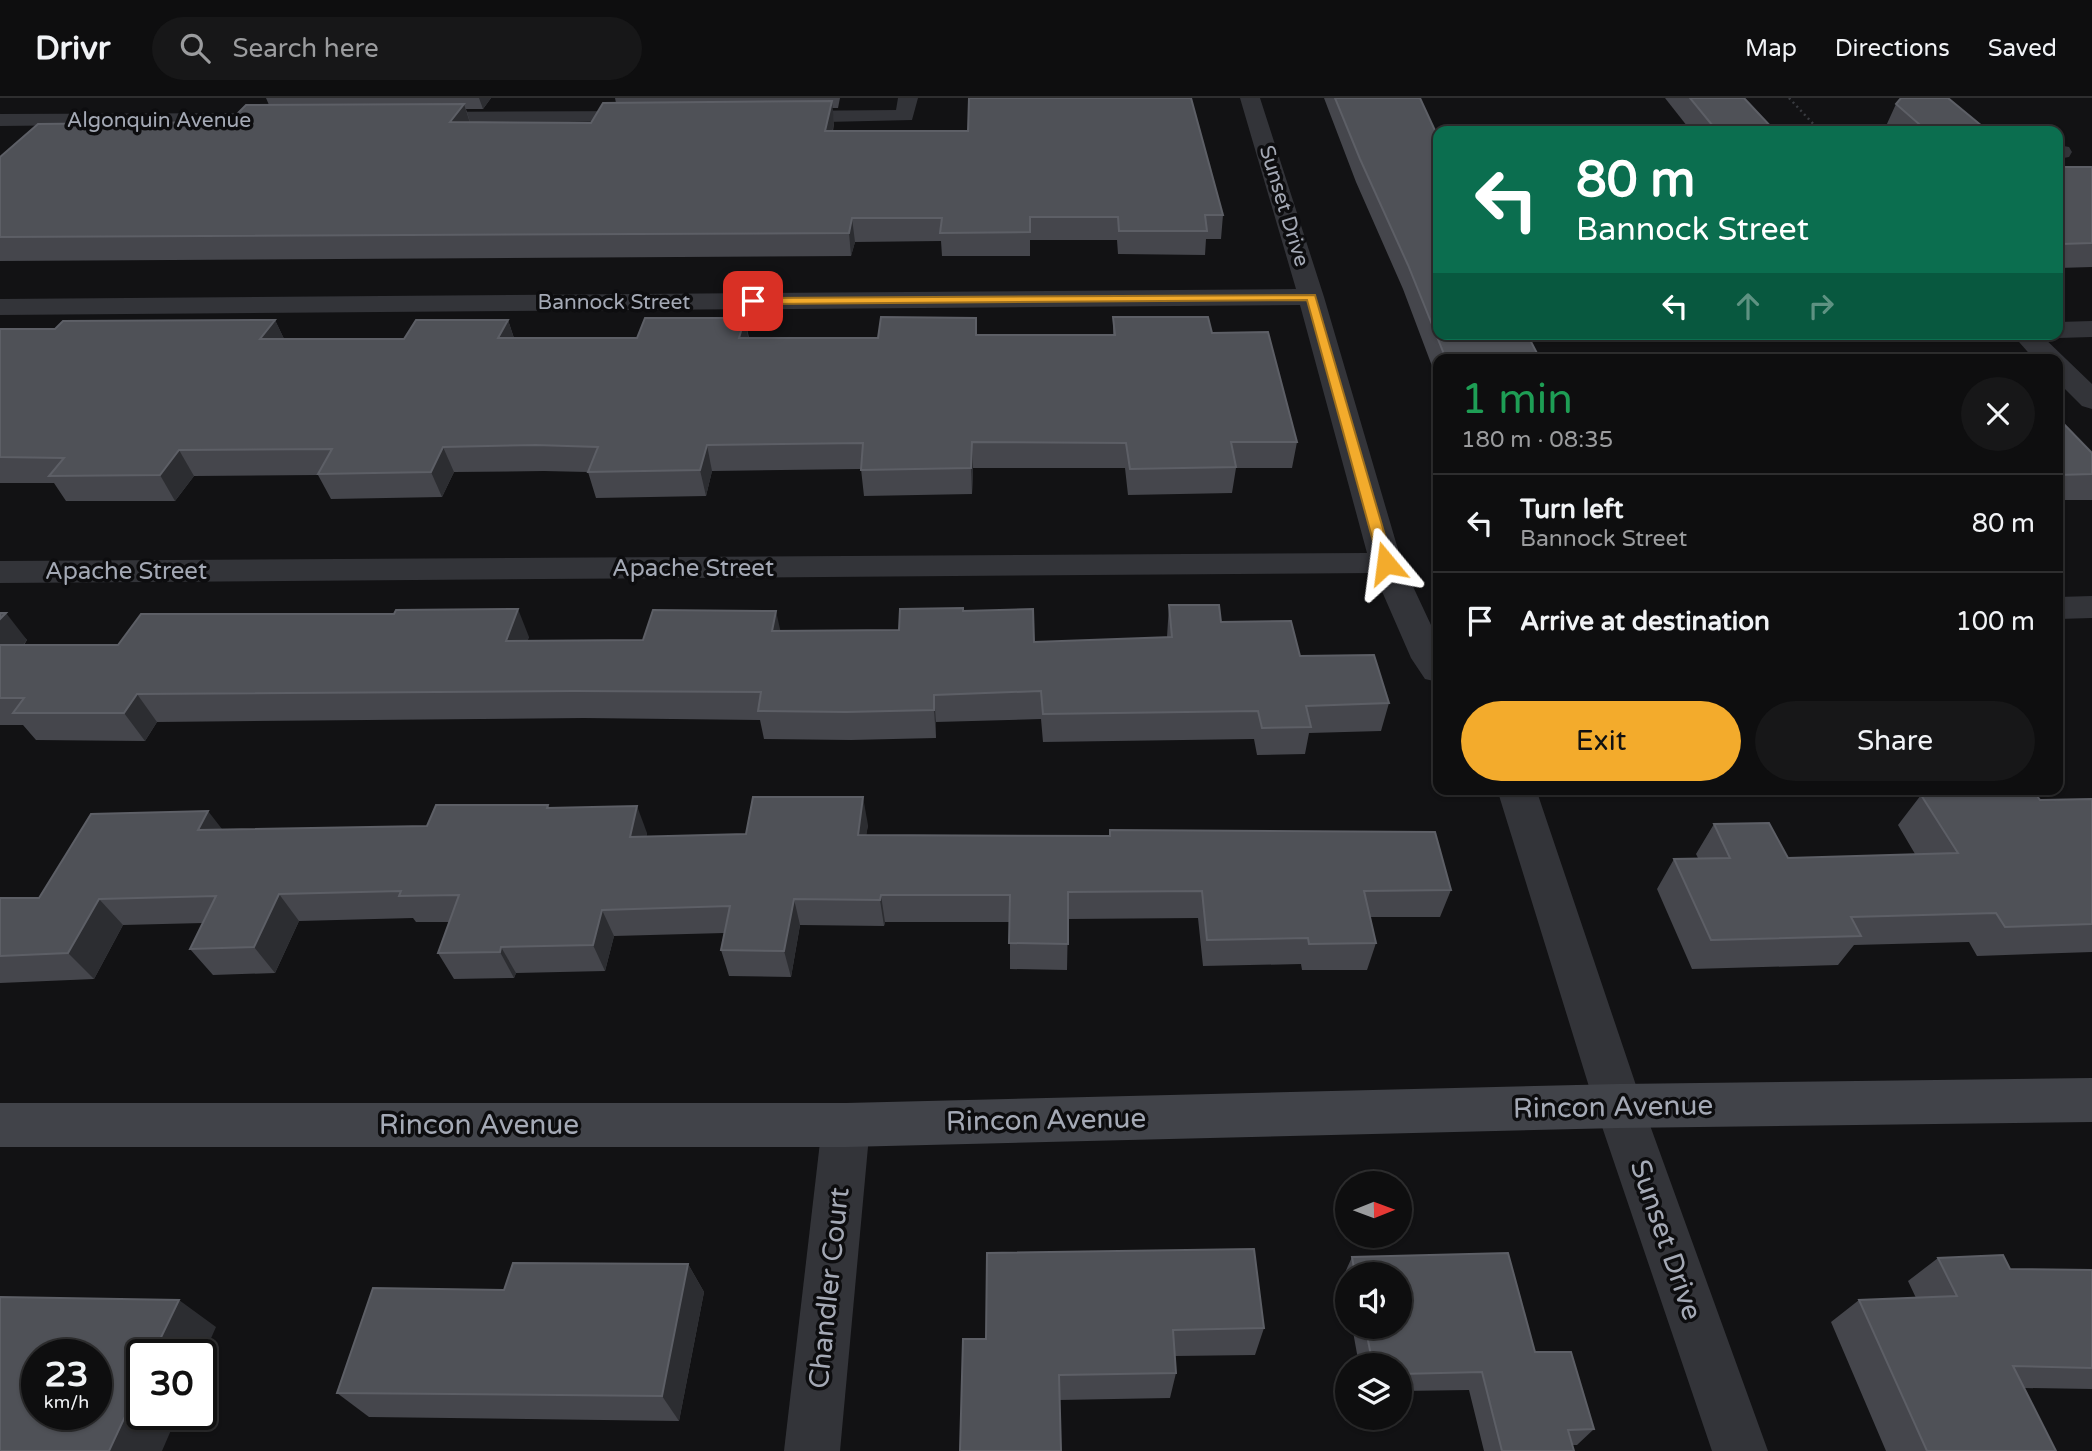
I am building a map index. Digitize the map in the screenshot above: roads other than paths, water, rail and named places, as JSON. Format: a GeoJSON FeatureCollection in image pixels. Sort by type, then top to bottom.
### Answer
{"type":"FeatureCollection","features":[{"type":"Feature","properties":{"kind":"street"},"geometry":{"type":"LineString","coordinates":[[178,119],[202,98]]}},
{"type":"Feature","properties":{"kind":"street"},"geometry":{"type":"LineString","coordinates":[[550,118],[561,98]]}},
{"type":"Feature","properties":{"kind":"street","name":"Sunset Drive"},"geometry":{"type":"LineString","coordinates":[[1250,98],[1311,297],[1386,563],[1433,663]]}},
{"type":"Feature","properties":{"kind":"street"},"geometry":{"type":"LineString","coordinates":[[768,117],[907,107]]}},
{"type":"Feature","properties":{"kind":"street"},"geometry":{"type":"LineString","coordinates":[[398,118],[659,117]]}},
{"type":"Feature","properties":{"kind":"street","name":"Algonquin Avenue"},"geometry":{"type":"LineString","coordinates":[[3,122],[302,119]]}},
{"type":"Feature","properties":{"kind":"street","name":"Bannock Street"},"geometry":{"type":"LineString","coordinates":[[0,307],[1311,297]]}},
{"type":"Feature","properties":{"kind":"street"},"geometry":{"type":"LineString","coordinates":[[2063,330],[2092,330]]}},
{"type":"Feature","properties":{"kind":"street"},"geometry":{"type":"LineString","coordinates":[[2031,340],[2045,354]]}},
{"type":"Feature","properties":{"kind":"street"},"geometry":{"type":"LineString","coordinates":[[2063,371],[2092,400]]}},
{"type":"Feature","properties":{"kind":"street","name":"Apache Street"},"geometry":{"type":"LineString","coordinates":[[0,572],[1386,563]]}},
{"type":"Feature","properties":{"kind":"street"},"geometry":{"type":"LineString","coordinates":[[2063,608],[2092,607]]}},
{"type":"Feature","properties":{"kind":"street","name":"Sunset Drive"},"geometry":{"type":"LineString","coordinates":[[1518,795],[1619,1106],[1740,1451]]}},
{"type":"Feature","properties":{"kind":"street","name":"Rincon Avenue"},"geometry":{"type":"LineString","coordinates":[[0,1125],[846,1125],[1619,1106],[2092,1100]]}},
{"type":"Feature","properties":{"kind":"street","name":"Chandler Court"},"geometry":{"type":"LineString","coordinates":[[812,1451],[846,1125]]}}]}
